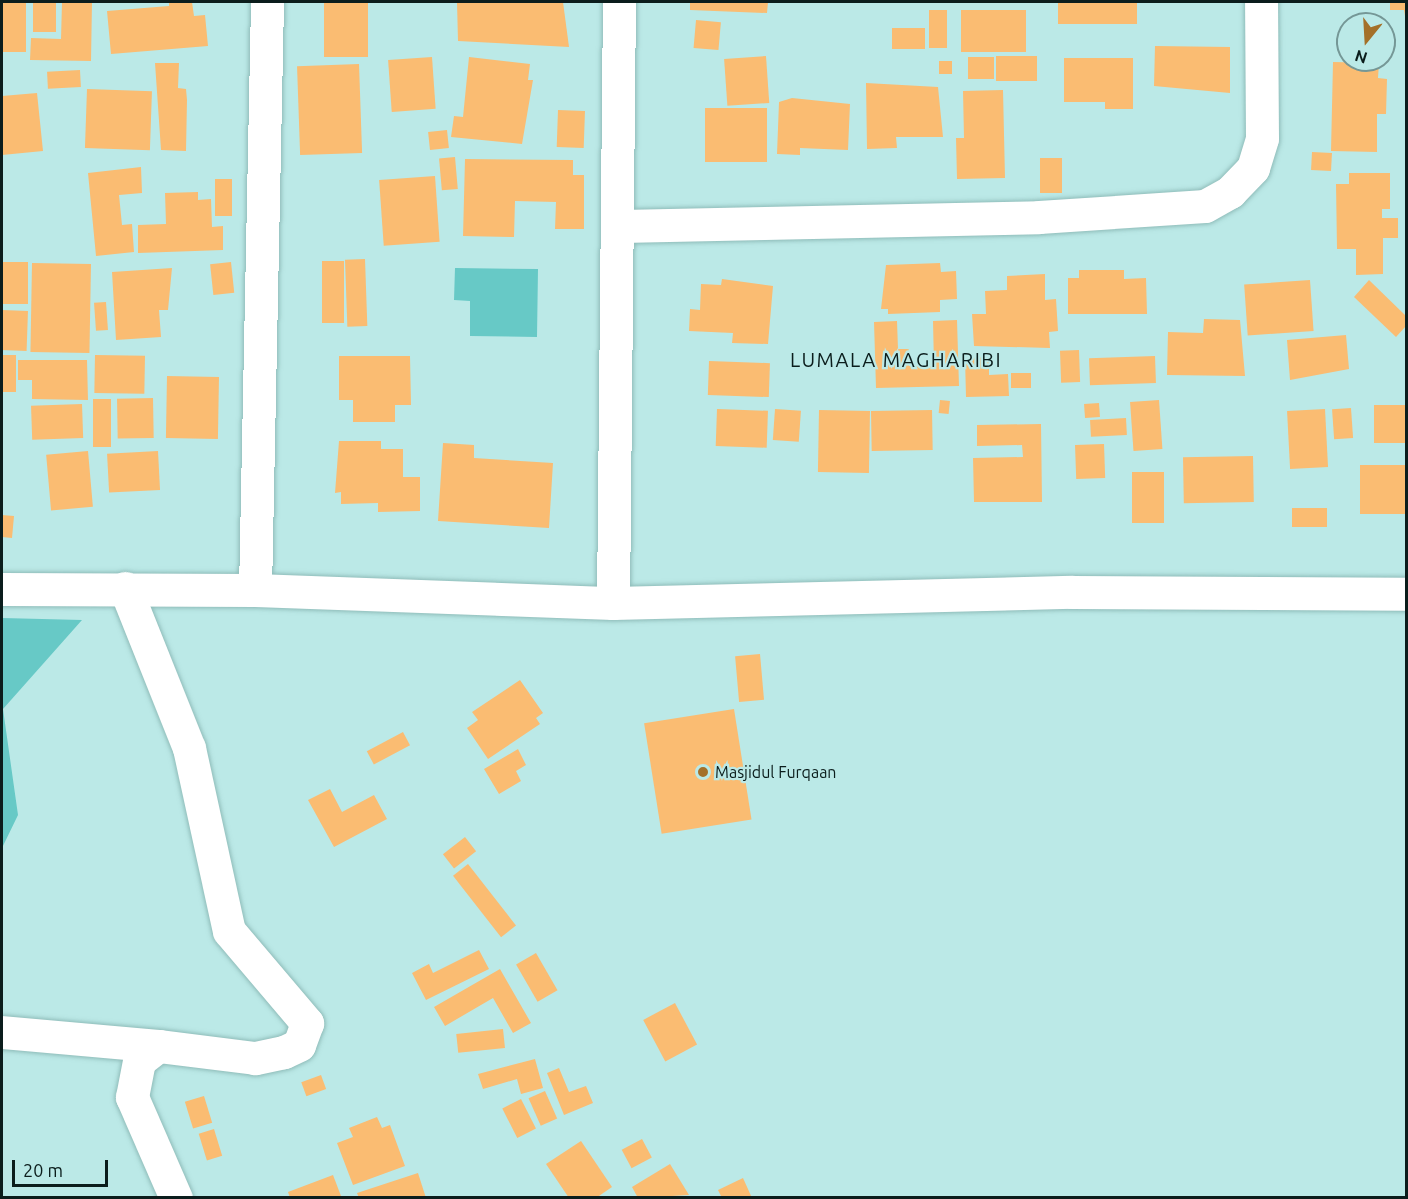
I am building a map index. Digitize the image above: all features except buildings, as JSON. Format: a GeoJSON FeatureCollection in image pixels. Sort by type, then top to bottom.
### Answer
{"type":"FeatureCollection","features":[{"type":"Feature","properties":{"kind":"street"},"geometry":{"type":"LineString","coordinates":[[255,590],[267,2]]}},
{"type":"Feature","properties":{"kind":"street"},"geometry":{"type":"LineString","coordinates":[[613,603],[621,226],[619,2]]}},
{"type":"Feature","properties":{"kind":"street"},"geometry":{"type":"LineString","coordinates":[[621,226],[1039,217],[1205,206],[1230,192],[1252,168],[1262,138],[1261,2]]}},
{"type":"Feature","properties":{"kind":"street"},"geometry":{"type":"LineString","coordinates":[[2,1032],[158,1046],[255,1058],[299,1045],[307,1023],[229,931],[189,748],[125,588]]}},
{"type":"Feature","properties":{"kind":"street"},"geometry":{"type":"LineString","coordinates":[[2,589],[255,590],[613,603],[1072,592],[1407,594]]}},
{"type":"Feature","properties":{"kind":"street"},"geometry":{"type":"LineString","coordinates":[[158,1046],[139,1061],[132,1096],[176,1197]]}},
{"type":"Feature","properties":{"kind":"shaded area"},"geometry":{"type":"Polygon","coordinates":[[[455,268],[538,269],[537,337],[470,336],[470,301],[454,300],[455,268]]]}},
{"type":"Feature","properties":{"kind":"shaded area"},"geometry":{"type":"Polygon","coordinates":[[[2,618],[82,620],[3,709],[18,815],[2,848],[2,618]]]}},
{"type":"Feature","properties":{"kind":"place","name":"Masjidul Furqaan"},"geometry":{"type":"Point","coordinates":[703,772]}},
{"type":"Feature","properties":{"kind":"district","name":"LUMALA MAGHARIBI"},"geometry":{"type":"Point","coordinates":[896,359]}}]}
